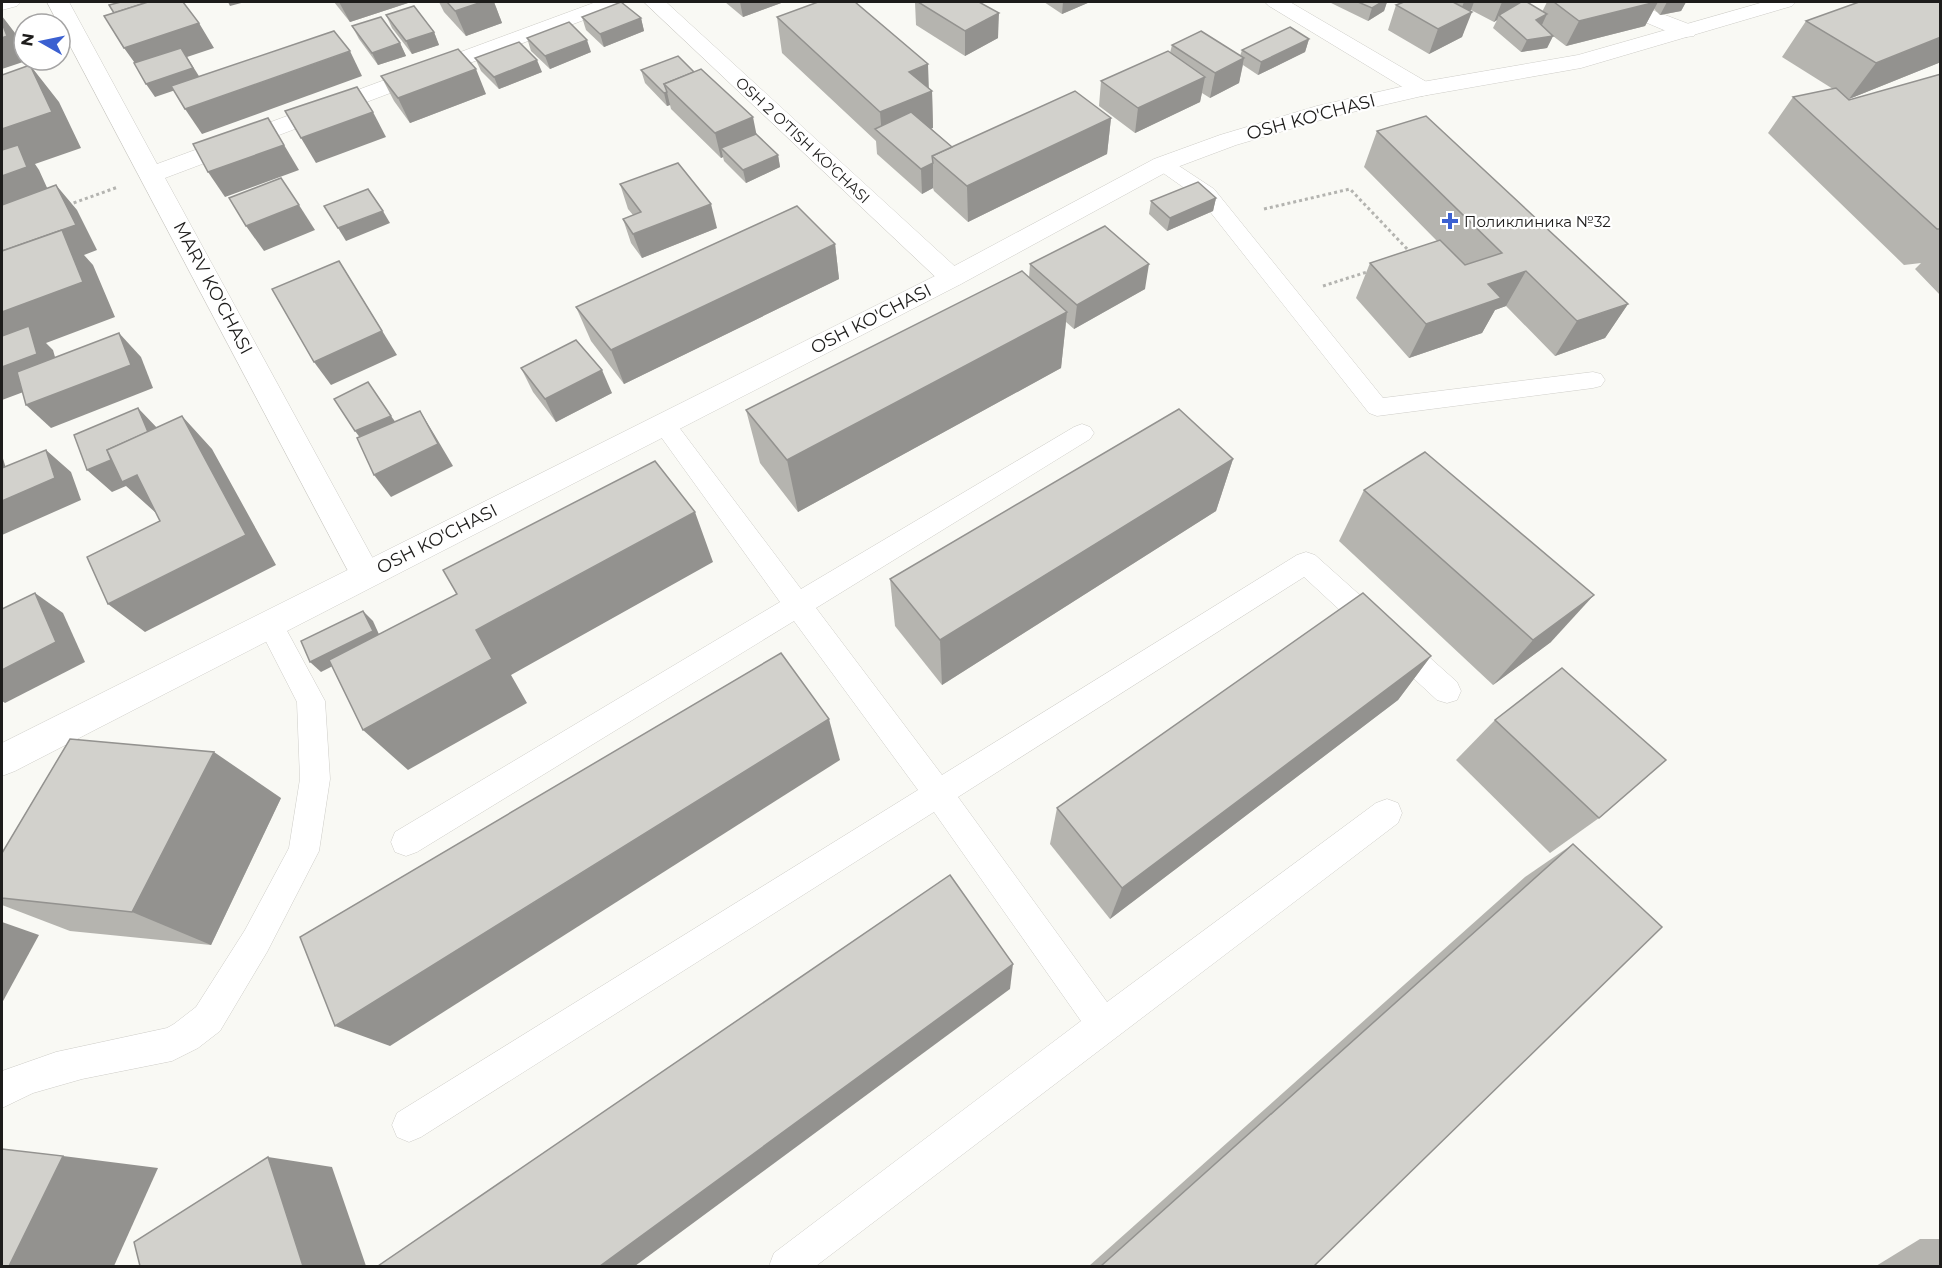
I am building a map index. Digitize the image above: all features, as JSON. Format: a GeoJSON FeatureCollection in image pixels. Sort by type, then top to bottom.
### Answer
{"type":"FeatureCollection","features":[{"type":"Feature","properties":{"kind":"street"},"geometry":{"type":"LineString","coordinates":[[2,4],[10,2]]}},
{"type":"Feature","properties":{"kind":"street","name":"MARV KO'CHASI"},"geometry":{"type":"LineString","coordinates":[[58,2],[366,575]]}},
{"type":"Feature","properties":{"kind":"street"},"geometry":{"type":"LineString","coordinates":[[152,174],[614,2]]}},
{"type":"Feature","properties":{"kind":"street","name":"OSH 2 O'TISH KO'CHASI"},"geometry":{"type":"LineString","coordinates":[[654,2],[952,278]]}},
{"type":"Feature","properties":{"kind":"street"},"geometry":{"type":"LineString","coordinates":[[1276,2],[1422,89]]}},
{"type":"Feature","properties":{"kind":"street"},"geometry":{"type":"LineString","coordinates":[[1614,2],[1686,31]]}},
{"type":"Feature","properties":{"kind":"street","name":"OSH KO'CHASI"},"geometry":{"type":"LineString","coordinates":[[2,760],[952,278],[1164,164],[1282,124],[1357,103],[1581,61],[1785,2]]}},
{"type":"Feature","properties":{"kind":"lane"},"geometry":{"type":"LineString","coordinates":[[1164,164],[1207,194],[1377,407],[1593,380]]}},
{"type":"Feature","properties":{"kind":"lane"},"geometry":{"type":"LineString","coordinates":[[664,424],[938,794],[1103,1025]]}},
{"type":"Feature","properties":{"kind":"lane"},"geometry":{"type":"LineString","coordinates":[[406,842],[1082,434]]}},
{"type":"Feature","properties":{"kind":"lane"},"geometry":{"type":"LineString","coordinates":[[409,1125],[1306,563],[1448,691]]}},
{"type":"Feature","properties":{"kind":"lane"},"geometry":{"type":"LineString","coordinates":[[2,1091],[7,1086],[32,1075],[172,1044],[186,1036],[208,1019],[256,941],[304,851],[315,779],[311,701],[270,624]]}},
{"type":"Feature","properties":{"kind":"lane"},"geometry":{"type":"LineString","coordinates":[[787,1266],[1103,1025],[1387,813]]}},
{"type":"Feature","properties":{"kind":"path"},"geometry":{"type":"LineString","coordinates":[[66,206],[152,174]]}},
{"type":"Feature","properties":{"kind":"path"},"geometry":{"type":"LineString","coordinates":[[1226,218],[1350,189],[1414,257]]}},
{"type":"Feature","properties":{"kind":"path"},"geometry":{"type":"LineString","coordinates":[[1288,297],[1372,270]]}},
{"type":"Feature","properties":{"kind":"building"},"geometry":{"type":"Polygon","coordinates":[[[121,2],[148,2],[114,13],[109,5],[121,2]]]}},
{"type":"Feature","properties":{"kind":"building"},"geometry":{"type":"Polygon","coordinates":[[[148,2],[183,2],[199,23],[124,48],[104,16],[148,2]]]}},
{"type":"Feature","properties":{"kind":"building"},"geometry":{"type":"Polygon","coordinates":[[[447,2],[482,2],[455,11],[447,2]]]}},
{"type":"Feature","properties":{"kind":"building"},"geometry":{"type":"Polygon","coordinates":[[[621,2],[641,18],[600,34],[582,17],[621,2]]]}},
{"type":"Feature","properties":{"kind":"building"},"geometry":{"type":"Polygon","coordinates":[[[818,2],[855,2],[928,64],[909,72],[932,91],[880,112],[777,17],[818,2]]]}},
{"type":"Feature","properties":{"kind":"building"},"geometry":{"type":"Polygon","coordinates":[[[918,2],[979,2],[999,13],[965,31],[918,2]]]}},
{"type":"Feature","properties":{"kind":"building"},"geometry":{"type":"Polygon","coordinates":[[[1358,2],[1382,2],[1372,8],[1358,2]]]}},
{"type":"Feature","properties":{"kind":"building"},"geometry":{"type":"Polygon","coordinates":[[[1404,2],[1453,2],[1472,12],[1438,29],[1396,5],[1404,2]]]}},
{"type":"Feature","properties":{"kind":"building"},"geometry":{"type":"Polygon","coordinates":[[[1521,2],[1527,2],[1547,14],[1536,20],[1553,36],[1527,40],[1499,15],[1521,2]]]}},
{"type":"Feature","properties":{"kind":"building"},"geometry":{"type":"Polygon","coordinates":[[[1554,2],[1656,2],[1579,21],[1554,2]]]}},
{"type":"Feature","properties":{"kind":"building"},"geometry":{"type":"Polygon","coordinates":[[[1859,2],[1941,2],[1941,37],[1876,63],[1806,21],[1859,2]]]}},
{"type":"Feature","properties":{"kind":"building"},"geometry":{"type":"Polygon","coordinates":[[[414,6],[434,32],[406,41],[386,15],[414,6]]]}},
{"type":"Feature","properties":{"kind":"building"},"geometry":{"type":"Polygon","coordinates":[[[381,17],[400,43],[372,53],[352,26],[381,17]]]}},
{"type":"Feature","properties":{"kind":"building"},"geometry":{"type":"Polygon","coordinates":[[[569,22],[587,40],[545,56],[527,38],[569,22]]]}},
{"type":"Feature","properties":{"kind":"building"},"geometry":{"type":"Polygon","coordinates":[[[2,23],[7,36],[2,38],[2,23]]]}},
{"type":"Feature","properties":{"kind":"building"},"geometry":{"type":"Polygon","coordinates":[[[1290,27],[1309,39],[1261,62],[1242,50],[1290,27]]]}},
{"type":"Feature","properties":{"kind":"building"},"geometry":{"type":"Polygon","coordinates":[[[334,31],[350,51],[185,109],[171,86],[334,31]]]}},
{"type":"Feature","properties":{"kind":"building"},"geometry":{"type":"Polygon","coordinates":[[[1201,31],[1244,58],[1215,73],[1172,45],[1201,31]]]}},
{"type":"Feature","properties":{"kind":"building"},"geometry":{"type":"Polygon","coordinates":[[[519,42],[537,60],[494,77],[475,58],[519,42]]]}},
{"type":"Feature","properties":{"kind":"building"},"geometry":{"type":"Polygon","coordinates":[[[181,48],[193,68],[146,84],[134,63],[181,48]]]}},
{"type":"Feature","properties":{"kind":"building"},"geometry":{"type":"Polygon","coordinates":[[[458,49],[476,69],[398,98],[381,76],[458,49]]]}},
{"type":"Feature","properties":{"kind":"building"},"geometry":{"type":"Polygon","coordinates":[[[1168,51],[1205,77],[1138,108],[1101,81],[1168,51]]]}},
{"type":"Feature","properties":{"kind":"building"},"geometry":{"type":"Polygon","coordinates":[[[678,56],[694,72],[664,84],[667,92],[664,93],[641,70],[678,56]]]}},
{"type":"Feature","properties":{"kind":"building"},"geometry":{"type":"Polygon","coordinates":[[[701,69],[753,117],[715,133],[664,84],[701,69]]]}},
{"type":"Feature","properties":{"kind":"building"},"geometry":{"type":"Polygon","coordinates":[[[12,71],[33,72],[52,112],[2,129],[2,75],[12,71]]]}},
{"type":"Feature","properties":{"kind":"building"},"geometry":{"type":"Polygon","coordinates":[[[1941,74],[1941,229],[1937,229],[1793,97],[1836,88],[1849,100],[1941,74]]]}},
{"type":"Feature","properties":{"kind":"building"},"geometry":{"type":"Polygon","coordinates":[[[357,87],[373,112],[301,138],[285,111],[357,87]]]}},
{"type":"Feature","properties":{"kind":"building"},"geometry":{"type":"Polygon","coordinates":[[[1075,91],[1111,118],[967,186],[932,156],[1075,91]]]}},
{"type":"Feature","properties":{"kind":"building"},"geometry":{"type":"Polygon","coordinates":[[[911,112],[952,147],[932,156],[933,163],[921,169],[875,129],[911,112]]]}},
{"type":"Feature","properties":{"kind":"building"},"geometry":{"type":"Polygon","coordinates":[[[1426,116],[1628,304],[1577,321],[1526,271],[1488,284],[1501,298],[1426,324],[1370,263],[1440,240],[1465,265],[1502,253],[1377,131],[1426,116]]]}},
{"type":"Feature","properties":{"kind":"building"},"geometry":{"type":"Polygon","coordinates":[[[268,118],[284,145],[208,172],[193,144],[268,118]]]}},
{"type":"Feature","properties":{"kind":"building"},"geometry":{"type":"Polygon","coordinates":[[[756,134],[778,155],[743,170],[721,148],[756,134]]]}},
{"type":"Feature","properties":{"kind":"building"},"geometry":{"type":"Polygon","coordinates":[[[18,145],[27,167],[2,176],[2,150],[18,145]]]}},
{"type":"Feature","properties":{"kind":"building"},"geometry":{"type":"Polygon","coordinates":[[[678,163],[711,204],[633,234],[623,219],[641,212],[620,184],[678,163]]]}},
{"type":"Feature","properties":{"kind":"building"},"geometry":{"type":"Polygon","coordinates":[[[281,178],[299,205],[246,226],[229,198],[281,178]]]}},
{"type":"Feature","properties":{"kind":"building"},"geometry":{"type":"Polygon","coordinates":[[[1198,182],[1216,198],[1170,218],[1151,201],[1198,182]]]}},
{"type":"Feature","properties":{"kind":"building"},"geometry":{"type":"Polygon","coordinates":[[[56,185],[76,225],[2,251],[2,205],[56,185]]]}},
{"type":"Feature","properties":{"kind":"building"},"geometry":{"type":"Polygon","coordinates":[[[368,189],[383,211],[338,228],[324,206],[368,189]]]}},
{"type":"Feature","properties":{"kind":"building"},"geometry":{"type":"Polygon","coordinates":[[[797,206],[835,244],[611,350],[576,307],[797,206]]]}},
{"type":"Feature","properties":{"kind":"building"},"geometry":{"type":"Polygon","coordinates":[[[1105,226],[1149,264],[1077,305],[1030,264],[1105,226]]]}},
{"type":"Feature","properties":{"kind":"building"},"geometry":{"type":"Polygon","coordinates":[[[62,230],[83,282],[2,312],[2,251],[62,230]]]}},
{"type":"Feature","properties":{"kind":"building"},"geometry":{"type":"Polygon","coordinates":[[[339,261],[382,331],[314,362],[272,289],[339,261]]]}},
{"type":"Feature","properties":{"kind":"building"},"geometry":{"type":"Polygon","coordinates":[[[1022,271],[1067,312],[787,460],[746,410],[1022,271]]]}},
{"type":"Feature","properties":{"kind":"building"},"geometry":{"type":"Polygon","coordinates":[[[29,326],[37,354],[2,367],[2,336],[29,326]]]}},
{"type":"Feature","properties":{"kind":"building"},"geometry":{"type":"Polygon","coordinates":[[[119,333],[131,365],[26,405],[17,372],[119,333]]]}},
{"type":"Feature","properties":{"kind":"building"},"geometry":{"type":"Polygon","coordinates":[[[576,340],[602,370],[545,399],[521,368],[576,340]]]}},
{"type":"Feature","properties":{"kind":"building"},"geometry":{"type":"Polygon","coordinates":[[[368,382],[391,416],[355,431],[334,399],[368,382]]]}},
{"type":"Feature","properties":{"kind":"building"},"geometry":{"type":"Polygon","coordinates":[[[138,408],[148,432],[107,450],[111,460],[87,470],[74,435],[138,408]]]}},
{"type":"Feature","properties":{"kind":"building"},"geometry":{"type":"Polygon","coordinates":[[[1179,409],[1233,459],[940,640],[890,579],[1179,409]]]}},
{"type":"Feature","properties":{"kind":"building"},"geometry":{"type":"Polygon","coordinates":[[[420,411],[438,444],[374,475],[357,438],[420,411]]]}},
{"type":"Feature","properties":{"kind":"building"},"geometry":{"type":"Polygon","coordinates":[[[182,416],[246,535],[108,604],[87,557],[160,521],[137,475],[122,482],[107,450],[182,416]]]}},
{"type":"Feature","properties":{"kind":"building"},"geometry":{"type":"Polygon","coordinates":[[[46,450],[55,478],[2,501],[2,468],[46,450]]]}},
{"type":"Feature","properties":{"kind":"building"},"geometry":{"type":"Polygon","coordinates":[[[1425,452],[1594,595],[1533,640],[1364,490],[1425,452]]]}},
{"type":"Feature","properties":{"kind":"building"},"geometry":{"type":"Polygon","coordinates":[[[655,461],[695,512],[476,630],[492,659],[363,730],[329,660],[457,594],[443,570],[655,461]]]}},
{"type":"Feature","properties":{"kind":"building"},"geometry":{"type":"Polygon","coordinates":[[[35,593],[56,642],[2,670],[2,609],[35,593]]]}},
{"type":"Feature","properties":{"kind":"building"},"geometry":{"type":"Polygon","coordinates":[[[1363,593],[1431,656],[1122,888],[1057,808],[1363,593]]]}},
{"type":"Feature","properties":{"kind":"building"},"geometry":{"type":"Polygon","coordinates":[[[363,611],[373,631],[310,662],[301,641],[363,611]]]}},
{"type":"Feature","properties":{"kind":"building"},"geometry":{"type":"Polygon","coordinates":[[[781,653],[829,719],[335,1026],[300,937],[781,653]]]}},
{"type":"Feature","properties":{"kind":"building"},"geometry":{"type":"Polygon","coordinates":[[[1562,668],[1666,760],[1599,818],[1495,720],[1562,668]]]}},
{"type":"Feature","properties":{"kind":"building"},"geometry":{"type":"Polygon","coordinates":[[[70,739],[214,752],[132,912],[2,898],[2,853],[70,739]]]}},
{"type":"Feature","properties":{"kind":"building"},"geometry":{"type":"Polygon","coordinates":[[[1573,844],[1662,927],[1314,1266],[1101,1266],[1573,844]]]}},
{"type":"Feature","properties":{"kind":"building"},"geometry":{"type":"Polygon","coordinates":[[[950,875],[1013,964],[600,1266],[378,1266],[950,875]]]}},
{"type":"Feature","properties":{"kind":"building"},"geometry":{"type":"Polygon","coordinates":[[[2,1149],[63,1156],[9,1266],[2,1266],[2,1149]]]}},
{"type":"Feature","properties":{"kind":"building"},"geometry":{"type":"Polygon","coordinates":[[[268,1157],[303,1266],[140,1266],[134,1242],[268,1157]]]}},
{"type":"Feature","properties":{"kind":"place","name":"Поликлиника №32"},"geometry":{"type":"Point","coordinates":[1450,221]}}]}
